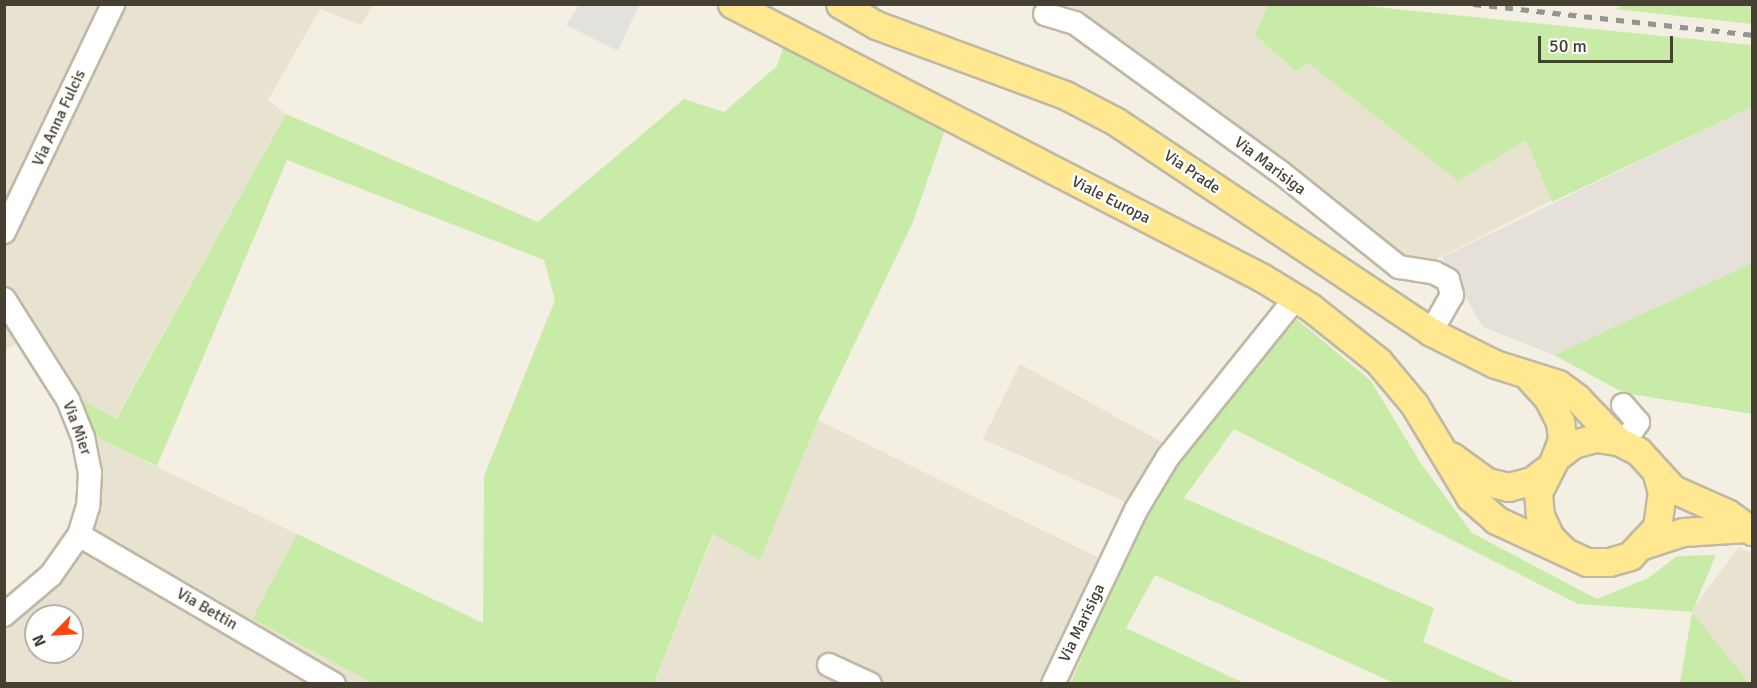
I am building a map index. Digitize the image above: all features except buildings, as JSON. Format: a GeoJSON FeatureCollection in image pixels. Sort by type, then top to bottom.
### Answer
{"type":"FeatureCollection","features":[{"type":"Feature","properties":{"kind":"main road","name":"Viale Europa"},"geometry":{"type":"LineString","coordinates":[[732,4],[1296,298],[1378,362],[1414,405],[1470,497],[1496,520],[1567,553]]}},
{"type":"Feature","properties":{"kind":"main road","name":"Via Prade"},"geometry":{"type":"LineString","coordinates":[[840,4],[876,24],[1034,81],[1095,110],[1431,332],[1527,374],[1558,384],[1577,398],[1621,442]]}},
{"type":"Feature","properties":{"kind":"main road","name":"Via Prade"},"geometry":{"type":"LineString","coordinates":[[1527,374],[1548,398],[1560,422],[1562,439],[1550,464]]}},
{"type":"Feature","properties":{"kind":"main road"},"geometry":{"type":"LineString","coordinates":[[1657,474],[1662,510],[1657,527],[1643,546],[1630,556],[1609,562],[1587,562],[1567,553],[1550,537],[1540,516],[1538,492],[1550,464],[1584,441],[1621,442],[1638,451],[1673,489],[1727,513],[1750,529]]}},
{"type":"Feature","properties":{"kind":"main road","name":"Viale Europa"},"geometry":{"type":"LineString","coordinates":[[1445,453],[1487,482],[1508,487],[1532,481],[1550,464]]}},
{"type":"Feature","properties":{"kind":"main road"},"geometry":{"type":"LineString","coordinates":[[1643,546],[1683,532],[1750,529]]}},
{"type":"Feature","properties":{"kind":"street","name":"Via Anna Fulcis"},"geometry":{"type":"LineString","coordinates":[[4,232],[113,4]]}},
{"type":"Feature","properties":{"kind":"street","name":"Via Marisiga"},"geometry":{"type":"LineString","coordinates":[[1045,14],[1076,23],[1279,171],[1399,267],[1435,273],[1448,280],[1452,295],[1431,332]]}},
{"type":"Feature","properties":{"kind":"street","name":"Via Marisiga"},"geometry":{"type":"LineString","coordinates":[[1053,684],[1136,510],[1168,457],[1296,298]]}},
{"type":"Feature","properties":{"kind":"street","name":"Via Mier"},"geometry":{"type":"LineString","coordinates":[[4,299],[58,382],[83,437],[90,490],[79,535],[51,575],[4,615]]}},
{"type":"Feature","properties":{"kind":"street"},"geometry":{"type":"LineString","coordinates":[[1621,442],[1638,422],[1623,405]]}},
{"type":"Feature","properties":{"kind":"street","name":"Via Bettin"},"geometry":{"type":"LineString","coordinates":[[79,535],[334,684]]}},
{"type":"Feature","properties":{"kind":"street"},"geometry":{"type":"LineString","coordinates":[[829,665],[870,684]]}},
{"type":"Feature","properties":{"kind":"shaded area"},"geometry":{"type":"Polygon","coordinates":[[[580,4],[639,5],[618,51],[566,25],[580,4]]]}},
{"type":"Feature","properties":{"kind":"shaded area"},"geometry":{"type":"Polygon","coordinates":[[[5,5],[373,5],[361,25],[320,9],[268,100],[286,114],[115,419],[47,380],[21,340],[5,351],[5,5]]]}},
{"type":"Feature","properties":{"kind":"shaded area"},"geometry":{"type":"Polygon","coordinates":[[[1069,5],[1268,5],[1255,35],[1298,72],[1308,63],[1458,181],[1526,140],[1552,200],[1424,264],[1406,257],[1069,5]]]}},
{"type":"Feature","properties":{"kind":"shaded area"},"geometry":{"type":"Polygon","coordinates":[[[1752,107],[1752,263],[1554,355],[1483,327],[1442,257],[1752,107]]]}},
{"type":"Feature","properties":{"kind":"shaded area"},"geometry":{"type":"Polygon","coordinates":[[[1020,364],[1167,445],[1132,505],[983,439],[1020,364]]]}},
{"type":"Feature","properties":{"kind":"shaded area"},"geometry":{"type":"Polygon","coordinates":[[[818,420],[1117,567],[1071,683],[654,684],[714,534],[760,560],[818,420]]]}},
{"type":"Feature","properties":{"kind":"shaded area"},"geometry":{"type":"Polygon","coordinates":[[[91,435],[297,534],[252,619],[372,683],[5,683],[4,608],[61,554],[85,494],[91,435]]]}},
{"type":"Feature","properties":{"kind":"shaded area"},"geometry":{"type":"Polygon","coordinates":[[[1739,547],[1752,553],[1752,683],[1721,683],[1692,610],[1739,547]]]}},
{"type":"Feature","properties":{"kind":"green space"},"geometry":{"type":"Polygon","coordinates":[[[1346,4],[1752,45],[1752,107],[1552,202],[1526,140],[1458,181],[1308,63],[1297,72],[1255,35],[1268,5],[1346,4]]]}},
{"type":"Feature","properties":{"kind":"green space"},"geometry":{"type":"Polygon","coordinates":[[[1626,5],[1752,5],[1752,24],[1615,9],[1626,5]]]}},
{"type":"Feature","properties":{"kind":"green space"},"geometry":{"type":"Polygon","coordinates":[[[786,39],[947,124],[913,222],[818,420],[760,560],[713,534],[654,683],[372,683],[252,619],[297,534],[483,623],[484,476],[555,300],[544,260],[287,160],[157,466],[91,435],[47,380],[116,419],[286,114],[538,222],[684,99],[724,112],[777,66],[786,39]]]}},
{"type":"Feature","properties":{"kind":"green space"},"geometry":{"type":"Polygon","coordinates":[[[1752,263],[1752,414],[1624,393],[1554,355],[1752,263]]]}},
{"type":"Feature","properties":{"kind":"green space"},"geometry":{"type":"Polygon","coordinates":[[[1293,316],[1371,381],[1422,465],[1472,533],[1597,599],[1648,578],[1677,556],[1716,555],[1692,612],[1578,604],[1234,429],[1184,498],[1434,608],[1423,642],[1517,683],[1394,683],[1155,575],[1126,628],[1244,683],[1071,684],[1117,567],[1177,452],[1250,373],[1293,316]]]}},
{"type":"Feature","properties":{"kind":"green space"},"geometry":{"type":"Polygon","coordinates":[[[1692,612],[1749,683],[1680,683],[1692,612]]]}},
{"type":"Feature","properties":{"kind":"railway"},"geometry":{"type":"LineString","coordinates":[[1473,4],[1752,35]]}}]}
